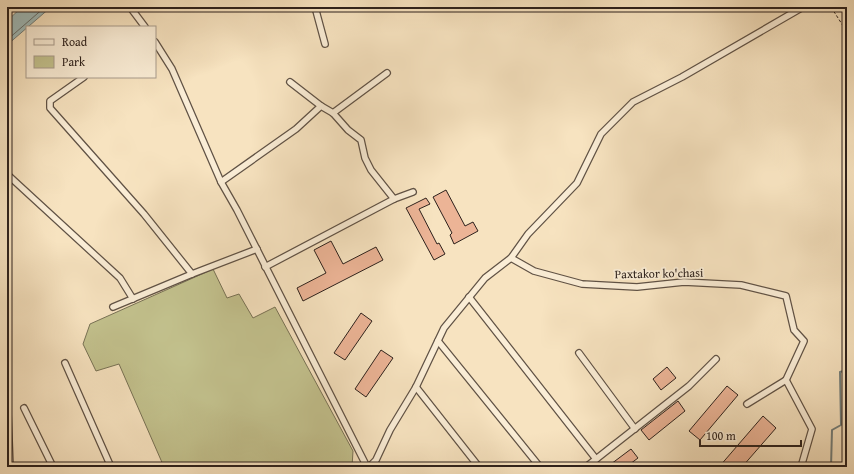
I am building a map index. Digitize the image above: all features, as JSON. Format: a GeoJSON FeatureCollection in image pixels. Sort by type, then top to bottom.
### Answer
{"type":"FeatureCollection","features":[{"type":"Feature","properties":{"kind":"street"},"geometry":{"type":"LineString","coordinates":[[130,7],[144,26]]}},
{"type":"Feature","properties":{"kind":"street"},"geometry":{"type":"LineString","coordinates":[[315,7],[325,44]]}},
{"type":"Feature","properties":{"kind":"street"},"geometry":{"type":"LineString","coordinates":[[156,44],[172,69],[221,182],[257,249],[264,267],[368,467],[376,460],[390,430],[416,387],[444,328],[485,278],[511,258],[528,234],[577,183],[601,134],[633,102],[682,77],[803,7]]}},
{"type":"Feature","properties":{"kind":"street"},"geometry":{"type":"LineString","coordinates":[[333,113],[387,73]]}},
{"type":"Feature","properties":{"kind":"street"},"geometry":{"type":"LineString","coordinates":[[83,78],[50,101],[50,108],[144,214],[192,274]]}},
{"type":"Feature","properties":{"kind":"street"},"geometry":{"type":"LineString","coordinates":[[290,82],[321,106],[333,113],[348,130],[361,140],[365,158],[371,170],[394,199]]}},
{"type":"Feature","properties":{"kind":"street"},"geometry":{"type":"LineString","coordinates":[[221,182],[296,129],[321,106]]}},
{"type":"Feature","properties":{"kind":"street"},"geometry":{"type":"LineString","coordinates":[[9,176],[120,278],[133,299]]}},
{"type":"Feature","properties":{"kind":"street"},"geometry":{"type":"LineString","coordinates":[[264,267],[394,199],[413,192]]}},
{"type":"Feature","properties":{"kind":"street"},"geometry":{"type":"LineString","coordinates":[[113,307],[257,249]]}},
{"type":"Feature","properties":{"kind":"street","name":"Paxtakor ko'chasi"},"geometry":{"type":"LineString","coordinates":[[511,258],[534,271],[582,284],[637,287],[684,282],[741,285],[786,296],[794,330],[804,341],[786,380]]}},
{"type":"Feature","properties":{"kind":"street"},"geometry":{"type":"LineString","coordinates":[[469,297],[596,459]]}},
{"type":"Feature","properties":{"kind":"street"},"geometry":{"type":"LineString","coordinates":[[438,341],[540,467]]}},
{"type":"Feature","properties":{"kind":"street"},"geometry":{"type":"LineString","coordinates":[[579,353],[635,429]]}},
{"type":"Feature","properties":{"kind":"street"},"geometry":{"type":"LineString","coordinates":[[586,467],[689,386],[716,359]]}},
{"type":"Feature","properties":{"kind":"street"},"geometry":{"type":"LineString","coordinates":[[65,363],[111,467]]}},
{"type":"Feature","properties":{"kind":"street"},"geometry":{"type":"LineString","coordinates":[[747,404],[786,380],[812,429],[801,467]]}},
{"type":"Feature","properties":{"kind":"street"},"geometry":{"type":"LineString","coordinates":[[416,387],[480,467]]}},
{"type":"Feature","properties":{"kind":"street"},"geometry":{"type":"LineString","coordinates":[[24,408],[53,467]]}},
{"type":"Feature","properties":{"kind":"street"},"geometry":{"type":"LineString","coordinates":[[8,415],[10,467]]}},
{"type":"Feature","properties":{"kind":"path"},"geometry":{"type":"LineString","coordinates":[[831,7],[847,32]]}},
{"type":"Feature","properties":{"kind":"green space"},"geometry":{"type":"Polygon","coordinates":[[[213,269],[227,298],[239,294],[253,318],[275,307],[353,451],[352,467],[164,467],[119,364],[96,371],[83,344],[90,324],[213,269]]]}},
{"type":"Feature","properties":{"kind":"water"},"geometry":{"type":"Polygon","coordinates":[[[22,7],[51,7],[29,26],[26,26],[26,29],[7,45],[7,21],[22,7]]]}},
{"type":"Feature","properties":{"kind":"building"},"geometry":{"type":"Polygon","coordinates":[[[446,190],[465,226],[473,222],[478,231],[454,244],[450,235],[452,233],[433,197],[446,190]]]}},
{"type":"Feature","properties":{"kind":"building"},"geometry":{"type":"Polygon","coordinates":[[[426,198],[430,204],[419,209],[437,244],[439,243],[445,254],[434,260],[406,208],[426,198]]]}},
{"type":"Feature","properties":{"kind":"building"},"geometry":{"type":"Polygon","coordinates":[[[331,241],[343,264],[376,247],[383,260],[303,301],[297,288],[326,273],[314,250],[331,241]]]}},
{"type":"Feature","properties":{"kind":"building"},"geometry":{"type":"Polygon","coordinates":[[[361,313],[372,321],[345,360],[334,353],[361,313]]]}},
{"type":"Feature","properties":{"kind":"building"},"geometry":{"type":"Polygon","coordinates":[[[381,350],[393,358],[366,397],[355,389],[381,350]]]}},
{"type":"Feature","properties":{"kind":"building"},"geometry":{"type":"Polygon","coordinates":[[[667,367],[676,378],[661,390],[653,379],[667,367]]]}},
{"type":"Feature","properties":{"kind":"building"},"geometry":{"type":"Polygon","coordinates":[[[727,386],[738,395],[700,440],[689,431],[727,386]]]}},
{"type":"Feature","properties":{"kind":"building"},"geometry":{"type":"Polygon","coordinates":[[[678,401],[685,411],[649,440],[641,430],[678,401]]]}},
{"type":"Feature","properties":{"kind":"building"},"geometry":{"type":"Polygon","coordinates":[[[763,416],[776,428],[742,467],[719,467],[763,416]]]}},
{"type":"Feature","properties":{"kind":"building"},"geometry":{"type":"Polygon","coordinates":[[[631,449],[638,458],[626,467],[607,467],[631,449]]]}},
{"type":"Feature","properties":{"kind":"waterway"},"geometry":{"type":"LineString","coordinates":[[831,467],[832,430],[841,425],[840,372],[847,370]]}}]}
